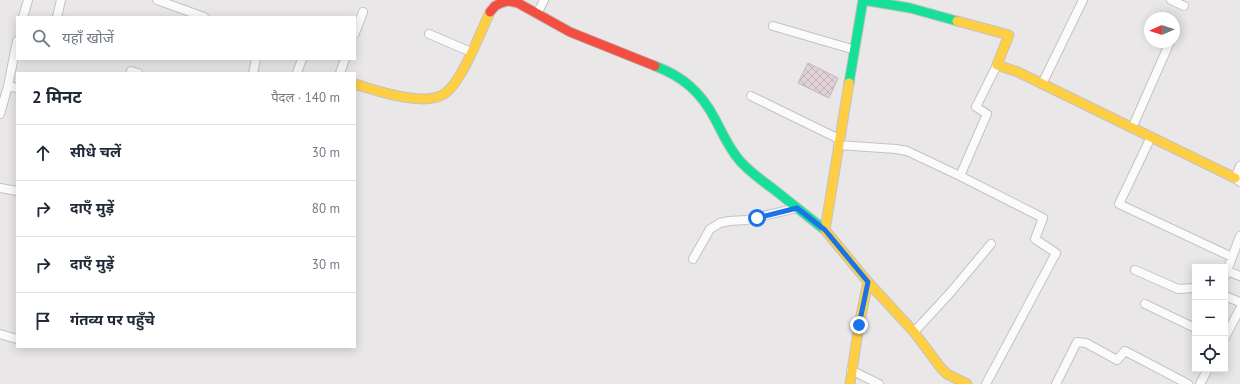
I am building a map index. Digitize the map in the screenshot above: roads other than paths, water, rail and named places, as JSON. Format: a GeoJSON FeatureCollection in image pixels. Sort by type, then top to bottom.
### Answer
{"type":"FeatureCollection","features":[{"type":"Feature","properties":{"kind":"street"},"geometry":{"type":"LineString","coordinates":[[23,16],[28,0]]}},
{"type":"Feature","properties":{"kind":"street"},"geometry":{"type":"LineString","coordinates":[[57,16],[61,0]]}},
{"type":"Feature","properties":{"kind":"street"},"geometry":{"type":"LineString","coordinates":[[156,0],[201,16]]}},
{"type":"Feature","properties":{"kind":"street"},"geometry":{"type":"LineString","coordinates":[[537,14],[544,0]]}},
{"type":"Feature","properties":{"kind":"street"},"geometry":{"type":"LineString","coordinates":[[825,230],[863,0],[910,8],[1009,35],[976,107],[987,114],[960,176]]}},
{"type":"Feature","properties":{"kind":"street"},"geometry":{"type":"LineString","coordinates":[[1042,84],[1083,0]]}},
{"type":"Feature","properties":{"kind":"street"},"geometry":{"type":"LineString","coordinates":[[1171,0],[1184,6]]}},
{"type":"Feature","properties":{"kind":"street"},"geometry":{"type":"LineString","coordinates":[[356,84],[400,96],[430,99],[440,97],[450,90],[466,64],[493,6],[497,3],[508,1],[515,2],[570,32],[661,68],[682,79],[702,98],[715,118],[732,152],[759,178],[825,230],[868,282],[914,332],[941,368],[947,374],[967,384]]}},
{"type":"Feature","properties":{"kind":"street"},"geometry":{"type":"LineString","coordinates":[[356,30],[363,12]]}},
{"type":"Feature","properties":{"kind":"street"},"geometry":{"type":"LineString","coordinates":[[773,26],[854,50]]}},
{"type":"Feature","properties":{"kind":"street"},"geometry":{"type":"LineString","coordinates":[[429,34],[471,52]]}},
{"type":"Feature","properties":{"kind":"street"},"geometry":{"type":"LineString","coordinates":[[0,114],[2,100],[8,86],[16,46]]}},
{"type":"Feature","properties":{"kind":"street"},"geometry":{"type":"LineString","coordinates":[[1132,128],[1167,48]]}},
{"type":"Feature","properties":{"kind":"street"},"geometry":{"type":"LineString","coordinates":[[253,72],[256,60]]}},
{"type":"Feature","properties":{"kind":"street"},"geometry":{"type":"LineString","coordinates":[[297,72],[302,60]]}},
{"type":"Feature","properties":{"kind":"street"},"geometry":{"type":"LineString","coordinates":[[340,72],[345,60]]}},
{"type":"Feature","properties":{"kind":"street"},"geometry":{"type":"LineString","coordinates":[[996,64],[1018,72],[1237,180],[1240,166]]}},
{"type":"Feature","properties":{"kind":"street"},"geometry":{"type":"LineString","coordinates":[[8,86],[16,88]]}},
{"type":"Feature","properties":{"kind":"street"},"geometry":{"type":"LineString","coordinates":[[751,96],[839,142],[907,151],[1043,218],[1035,239],[1056,254],[986,384]]}},
{"type":"Feature","properties":{"kind":"street"},"geometry":{"type":"LineString","coordinates":[[1150,137],[1120,204],[1232,257]]}},
{"type":"Feature","properties":{"kind":"street"},"geometry":{"type":"LineString","coordinates":[[0,188],[16,191]]}},
{"type":"Feature","properties":{"kind":"street"},"geometry":{"type":"LineString","coordinates":[[693,260],[710,229],[720,223],[752,219],[797,208]]}},
{"type":"Feature","properties":{"kind":"street"},"geometry":{"type":"LineString","coordinates":[[1228,268],[1240,236]]}},
{"type":"Feature","properties":{"kind":"street"},"geometry":{"type":"LineString","coordinates":[[914,332],[991,244]]}},
{"type":"Feature","properties":{"kind":"street"},"geometry":{"type":"LineString","coordinates":[[1135,270],[1178,288],[1192,288]]}},
{"type":"Feature","properties":{"kind":"street"},"geometry":{"type":"LineString","coordinates":[[1228,273],[1240,276]]}},
{"type":"Feature","properties":{"kind":"street"},"geometry":{"type":"LineString","coordinates":[[850,384],[851,370],[868,282]]}},
{"type":"Feature","properties":{"kind":"street"},"geometry":{"type":"LineString","coordinates":[[1228,297],[1240,302]]}},
{"type":"Feature","properties":{"kind":"street"},"geometry":{"type":"LineString","coordinates":[[1145,304],[1192,327]]}},
{"type":"Feature","properties":{"kind":"street"},"geometry":{"type":"LineString","coordinates":[[1226,336],[1240,309]]}},
{"type":"Feature","properties":{"kind":"street"},"geometry":{"type":"LineString","coordinates":[[0,334],[16,339]]}},
{"type":"Feature","properties":{"kind":"street"},"geometry":{"type":"LineString","coordinates":[[1056,384],[1077,342],[1086,343],[1117,360],[1125,350],[1188,384]]}},
{"type":"Feature","properties":{"kind":"street"},"geometry":{"type":"LineString","coordinates":[[851,370],[880,384]]}},
{"type":"Feature","properties":{"kind":"street"},"geometry":{"type":"LineString","coordinates":[[1200,384],[1206,372]]}}]}
